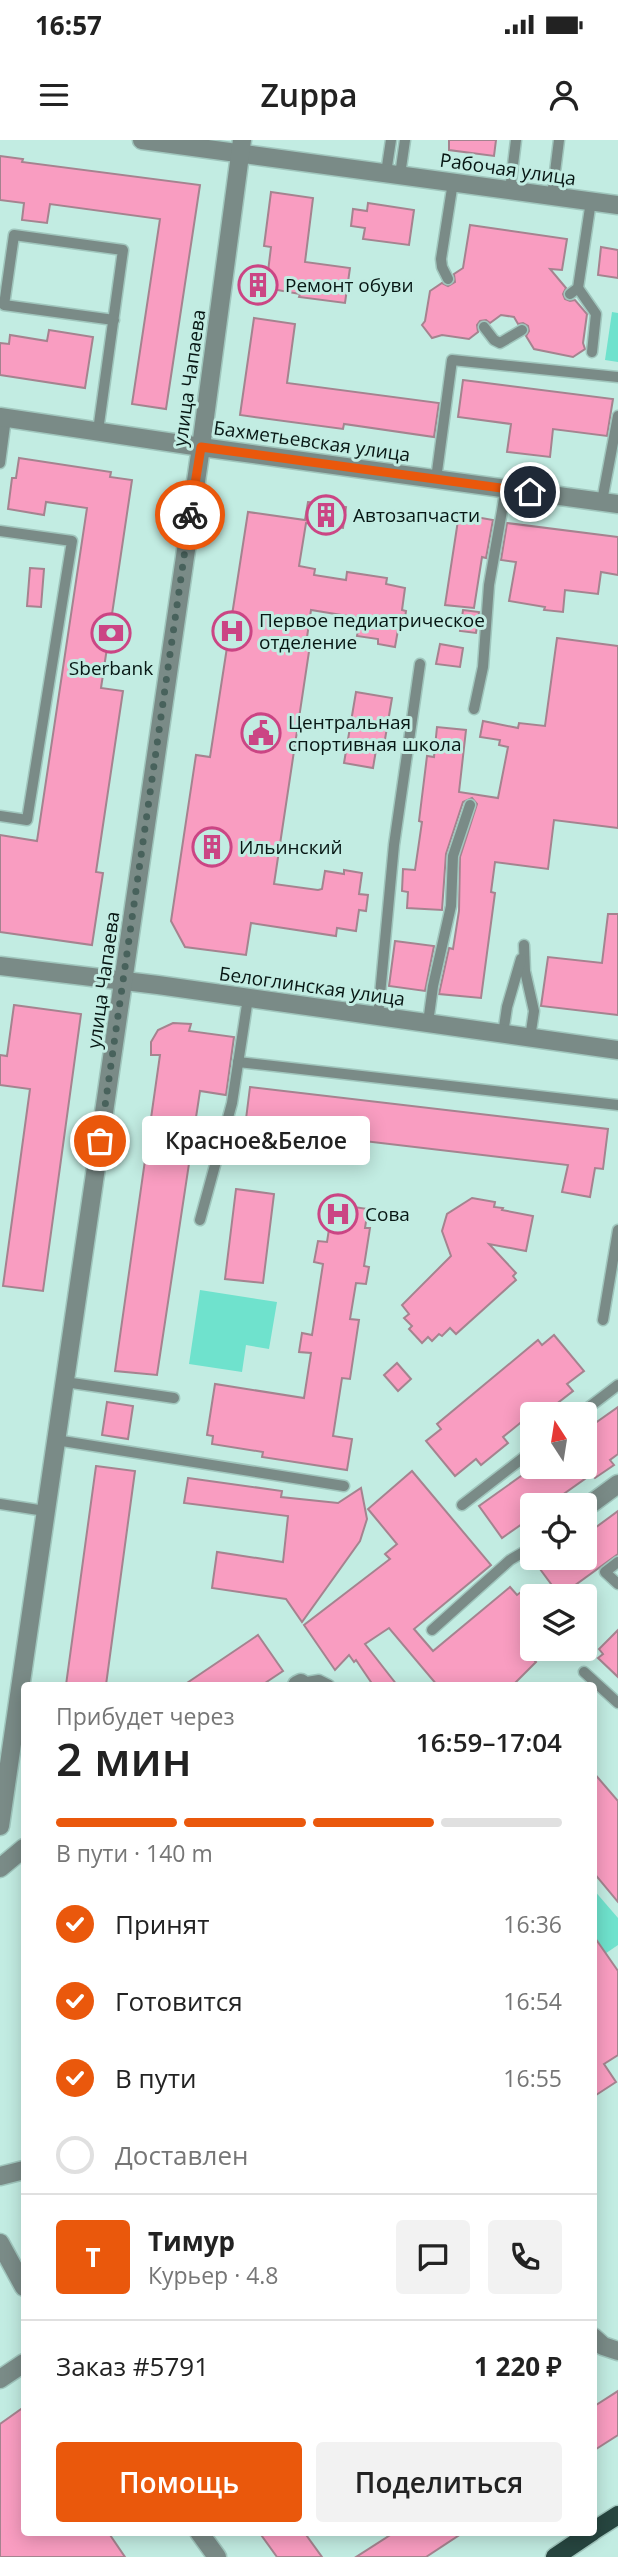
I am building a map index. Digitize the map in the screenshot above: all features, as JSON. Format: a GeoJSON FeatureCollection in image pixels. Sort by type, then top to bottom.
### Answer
{"type":"FeatureCollection","features":[{"type":"Feature","properties":{"kind":"main road"},"geometry":{"type":"LineString","coordinates":[[597,2529],[618,2515]]}},
{"type":"Feature","properties":{"kind":"main road"},"geometry":{"type":"LineString","coordinates":[[555,2557],[586,2536]]}},
{"type":"Feature","properties":{"kind":"street","name":"Рабочая улица"},"geometry":{"type":"LineString","coordinates":[[142,140],[241,147],[393,174],[618,205]]}},
{"type":"Feature","properties":{"kind":"street","name":"улица Чапаева"},"geometry":{"type":"LineString","coordinates":[[0,1826],[201,447],[241,147]]}},
{"type":"Feature","properties":{"kind":"street","name":"Бахметьевская улица"},"geometry":{"type":"LineString","coordinates":[[3,417],[610,503]]}},
{"type":"Feature","properties":{"kind":"street","name":"Белоглинская улица"},"geometry":{"type":"LineString","coordinates":[[0,966],[618,1050]]}},
{"type":"Feature","properties":{"kind":"street"},"geometry":{"type":"LineString","coordinates":[[597,1499],[618,1484]]}},
{"type":"Feature","properties":{"kind":"street"},"geometry":{"type":"LineString","coordinates":[[0,1868],[21,1850]]}},
{"type":"Feature","properties":{"kind":"street"},"geometry":{"type":"LineString","coordinates":[[0,2176],[21,2171]]}},
{"type":"Feature","properties":{"kind":"street"},"geometry":{"type":"LineString","coordinates":[[0,2243],[21,2282]]}},
{"type":"Feature","properties":{"kind":"street"},"geometry":{"type":"LineString","coordinates":[[597,2341],[603,2346],[618,2351]]}},
{"type":"Feature","properties":{"kind":"street"},"geometry":{"type":"LineString","coordinates":[[0,2379],[21,2364]]}},
{"type":"Feature","properties":{"kind":"street"},"geometry":{"type":"LineString","coordinates":[[202,2536],[217,2557]]}},
{"type":"Feature","properties":{"kind":"lane"},"geometry":{"type":"LineString","coordinates":[[391,140],[393,174]]}},
{"type":"Feature","properties":{"kind":"lane"},"geometry":{"type":"LineString","coordinates":[[393,174],[405,140]]}},
{"type":"Feature","properties":{"kind":"lane"},"geometry":{"type":"LineString","coordinates":[[510,190],[516,140]]}},
{"type":"Feature","properties":{"kind":"lane"},"geometry":{"type":"LineString","coordinates":[[552,196],[559,140]]}},
{"type":"Feature","properties":{"kind":"lane"},"geometry":{"type":"LineString","coordinates":[[448,279],[442,267],[442,259],[453,182]]}},
{"type":"Feature","properties":{"kind":"lane"},"geometry":{"type":"LineString","coordinates":[[591,201],[574,291],[596,314],[592,352]]}},
{"type":"Feature","properties":{"kind":"lane"},"geometry":{"type":"LineString","coordinates":[[98,431],[114,320],[123,250],[14,235],[4,305],[114,320]]}},
{"type":"Feature","properties":{"kind":"lane"},"geometry":{"type":"LineString","coordinates":[[484,327],[494,340],[500,343],[522,330]]}},
{"type":"Feature","properties":{"kind":"lane"},"geometry":{"type":"LineString","coordinates":[[436,479],[452,360],[618,377]]}},
{"type":"Feature","properties":{"kind":"lane"},"geometry":{"type":"LineString","coordinates":[[0,463],[3,417]]}},
{"type":"Feature","properties":{"kind":"lane"},"geometry":{"type":"LineString","coordinates":[[610,503],[618,418]]}},
{"type":"Feature","properties":{"kind":"lane"},"geometry":{"type":"LineString","coordinates":[[474,709],[483,667],[489,585],[506,488]]}},
{"type":"Feature","properties":{"kind":"lane"},"geometry":{"type":"LineString","coordinates":[[0,531],[72,541],[27,820],[0,817]]}},
{"type":"Feature","properties":{"kind":"lane"},"geometry":{"type":"LineString","coordinates":[[378,1016],[394,845],[420,664]]}},
{"type":"Feature","properties":{"kind":"lane"},"geometry":{"type":"LineString","coordinates":[[428,1023],[433,986],[451,906],[453,856],[470,805]]}},
{"type":"Feature","properties":{"kind":"lane"},"geometry":{"type":"LineString","coordinates":[[503,1034],[507,1007],[524,945],[534,1011],[530,1038]]}},
{"type":"Feature","properties":{"kind":"lane"},"geometry":{"type":"LineString","coordinates":[[200,1220],[232,1103],[248,998]]}},
{"type":"Feature","properties":{"kind":"lane"},"geometry":{"type":"LineString","coordinates":[[238,1062],[618,1105]]}},
{"type":"Feature","properties":{"kind":"lane"},"geometry":{"type":"LineString","coordinates":[[603,1320],[618,1230]]}},
{"type":"Feature","properties":{"kind":"lane"},"geometry":{"type":"LineString","coordinates":[[65,1382],[174,1398]]}},
{"type":"Feature","properties":{"kind":"lane"},"geometry":{"type":"LineString","coordinates":[[596,1402],[618,1385]]}},
{"type":"Feature","properties":{"kind":"lane"},"geometry":{"type":"LineString","coordinates":[[56,1440],[344,1486]]}},
{"type":"Feature","properties":{"kind":"lane"},"geometry":{"type":"LineString","coordinates":[[462,1505],[520,1460]]}},
{"type":"Feature","properties":{"kind":"lane"},"geometry":{"type":"LineString","coordinates":[[0,1504],[45,1511]]}},
{"type":"Feature","properties":{"kind":"lane"},"geometry":{"type":"LineString","coordinates":[[432,1630],[520,1554]]}},
{"type":"Feature","properties":{"kind":"lane"},"geometry":{"type":"LineString","coordinates":[[618,1562],[605,1572],[618,1584]]}},
{"type":"Feature","properties":{"kind":"lane"},"geometry":{"type":"LineString","coordinates":[[584,1672],[595,1682]]}},
{"type":"Feature","properties":{"kind":"lane"},"geometry":{"type":"LineString","coordinates":[[597,1684],[618,1703]]}},
{"type":"Feature","properties":{"kind":"green space"},"geometry":{"type":"Polygon","coordinates":[[[612,312],[618,313],[618,362],[605,360],[612,312]]]}},
{"type":"Feature","properties":{"kind":"green space"},"geometry":{"type":"Polygon","coordinates":[[[200,1290],[277,1302],[269,1349],[246,1345],[242,1372],[189,1364],[200,1290]]]}},
{"type":"Feature","properties":{"kind":"green space"},"geometry":{"type":"Polygon","coordinates":[[[597,1894],[618,1918],[618,1945],[597,1959],[597,1894]]]}},
{"type":"Feature","properties":{"kind":"building"},"geometry":{"type":"Polygon","coordinates":[[[449,140],[496,140],[494,156],[449,150],[449,140]]]}},
{"type":"Feature","properties":{"kind":"building"},"geometry":{"type":"Polygon","coordinates":[[[0,156],[23,159],[22,162],[200,185],[166,409],[132,404],[160,219],[50,204],[47,223],[22,220],[24,203],[0,200],[0,156]]]}},
{"type":"Feature","properties":{"kind":"building"},"geometry":{"type":"Polygon","coordinates":[[[271,192],[313,198],[305,262],[350,268],[345,303],[299,297],[300,294],[266,288],[271,247],[264,246],[271,192]]]}},
{"type":"Feature","properties":{"kind":"building"},"geometry":{"type":"Polygon","coordinates":[[[368,203],[414,210],[409,245],[363,239],[365,228],[351,226],[353,209],[367,211],[368,203]]]}},
{"type":"Feature","properties":{"kind":"building"},"geometry":{"type":"Polygon","coordinates":[[[470,225],[567,239],[562,270],[550,269],[566,288],[563,294],[565,299],[575,300],[587,314],[583,343],[585,349],[573,357],[534,349],[526,336],[528,326],[518,324],[514,317],[501,315],[490,323],[486,320],[480,321],[477,325],[478,332],[469,339],[442,335],[432,338],[422,325],[430,291],[442,283],[448,286],[455,282],[454,274],[463,268],[470,225]]]}},
{"type":"Feature","properties":{"kind":"building"},"geometry":{"type":"Polygon","coordinates":[[[601,247],[618,250],[618,278],[598,275],[601,247]]]}},
{"type":"Feature","properties":{"kind":"building"},"geometry":{"type":"Polygon","coordinates":[[[254,318],[295,324],[287,383],[439,403],[434,437],[344,424],[343,429],[240,415],[254,318]]]}},
{"type":"Feature","properties":{"kind":"building"},"geometry":{"type":"Polygon","coordinates":[[[49,330],[93,337],[85,388],[0,375],[0,343],[9,344],[10,335],[47,341],[49,330]]]}},
{"type":"Feature","properties":{"kind":"building"},"geometry":{"type":"Polygon","coordinates":[[[463,380],[613,399],[607,436],[553,429],[550,457],[507,452],[511,424],[458,417],[463,380]]]}},
{"type":"Feature","properties":{"kind":"building"},"geometry":{"type":"Polygon","coordinates":[[[19,458],[111,472],[110,477],[132,480],[101,688],[123,691],[96,872],[103,873],[92,945],[0,932],[0,835],[37,841],[87,508],[46,502],[44,515],[8,509],[12,478],[16,478],[19,458]]]}},
{"type":"Feature","properties":{"kind":"building"},"geometry":{"type":"Polygon","coordinates":[[[308,502],[346,507],[343,528],[306,523],[299,566],[315,569],[314,575],[346,580],[347,572],[387,578],[386,584],[405,588],[402,610],[406,611],[404,625],[399,624],[395,647],[378,644],[378,639],[357,636],[360,618],[311,610],[306,644],[310,645],[274,884],[318,890],[322,889],[325,871],[362,873],[359,894],[368,895],[366,911],[359,910],[356,931],[337,928],[336,936],[251,923],[246,955],[185,947],[171,921],[196,755],[210,757],[248,512],[305,520],[308,502]]]}},
{"type":"Feature","properties":{"kind":"building"},"geometry":{"type":"Polygon","coordinates":[[[459,514],[493,520],[486,558],[482,557],[474,608],[445,605],[459,514]]]}},
{"type":"Feature","properties":{"kind":"building"},"geometry":{"type":"Polygon","coordinates":[[[507,523],[618,537],[618,575],[601,572],[598,594],[565,590],[563,612],[509,601],[516,562],[501,560],[507,523]]]}},
{"type":"Feature","properties":{"kind":"building"},"geometry":{"type":"Polygon","coordinates":[[[30,568],[44,569],[41,607],[27,606],[30,568]]]}},
{"type":"Feature","properties":{"kind":"building"},"geometry":{"type":"Polygon","coordinates":[[[463,610],[479,612],[476,633],[460,631],[463,610]]]}},
{"type":"Feature","properties":{"kind":"building"},"geometry":{"type":"Polygon","coordinates":[[[557,638],[618,646],[618,828],[554,820],[548,869],[495,862],[491,892],[495,893],[481,998],[439,994],[449,948],[453,949],[459,911],[460,857],[477,804],[472,798],[463,802],[446,854],[442,910],[407,908],[408,892],[402,891],[403,869],[415,870],[427,756],[434,757],[437,727],[466,730],[459,792],[498,798],[508,747],[499,745],[500,740],[480,737],[483,721],[518,728],[519,723],[545,726],[557,638]]]}},
{"type":"Feature","properties":{"kind":"building"},"geometry":{"type":"Polygon","coordinates":[[[440,644],[463,648],[460,667],[436,664],[440,644]]]}},
{"type":"Feature","properties":{"kind":"building"},"geometry":{"type":"Polygon","coordinates":[[[356,692],[392,698],[383,751],[376,750],[373,768],[344,763],[356,692]]]}},
{"type":"Feature","properties":{"kind":"building"},"geometry":{"type":"Polygon","coordinates":[[[608,914],[618,914],[618,1015],[541,1006],[548,957],[602,963],[608,914]]]}},
{"type":"Feature","properties":{"kind":"building"},"geometry":{"type":"Polygon","coordinates":[[[395,941],[434,946],[425,991],[389,986],[395,941]]]}},
{"type":"Feature","properties":{"kind":"building"},"geometry":{"type":"Polygon","coordinates":[[[14,1005],[81,1014],[43,1291],[3,1286],[30,1089],[0,1085],[0,1055],[7,1056],[14,1005]]]}},
{"type":"Feature","properties":{"kind":"building"},"geometry":{"type":"Polygon","coordinates":[[[173,1023],[191,1024],[189,1031],[234,1037],[226,1095],[200,1091],[157,1375],[115,1371],[160,1055],[151,1055],[151,1042],[158,1030],[173,1023]]]}},
{"type":"Feature","properties":{"kind":"building"},"geometry":{"type":"Polygon","coordinates":[[[250,1087],[608,1129],[603,1169],[595,1168],[590,1197],[562,1192],[568,1165],[245,1127],[250,1087]]]}},
{"type":"Feature","properties":{"kind":"building"},"geometry":{"type":"Polygon","coordinates":[[[236,1189],[274,1194],[263,1283],[225,1279],[236,1189]]]}},
{"type":"Feature","properties":{"kind":"building"},"geometry":{"type":"Polygon","coordinates":[[[472,1198],[495,1202],[494,1207],[503,1208],[502,1210],[533,1216],[526,1251],[489,1244],[516,1273],[513,1276],[516,1280],[456,1334],[450,1328],[442,1336],[439,1334],[432,1341],[428,1337],[422,1343],[409,1329],[412,1326],[404,1318],[409,1314],[402,1305],[451,1256],[442,1231],[447,1214],[472,1198]]]}},
{"type":"Feature","properties":{"kind":"building"},"geometry":{"type":"Polygon","coordinates":[[[333,1204],[368,1209],[365,1228],[370,1228],[364,1266],[369,1267],[366,1284],[356,1283],[350,1319],[359,1320],[350,1379],[342,1378],[333,1436],[352,1439],[347,1470],[262,1457],[263,1452],[212,1444],[213,1436],[207,1435],[215,1384],[304,1398],[311,1353],[299,1352],[302,1333],[312,1335],[323,1264],[314,1262],[318,1241],[327,1242],[333,1204]]]}},
{"type":"Feature","properties":{"kind":"building"},"geometry":{"type":"Polygon","coordinates":[[[554,1335],[584,1371],[567,1384],[573,1391],[559,1402],[520,1402],[520,1423],[503,1437],[508,1443],[481,1465],[476,1459],[455,1476],[426,1441],[441,1429],[437,1424],[538,1340],[542,1345],[554,1335]]]}},
{"type":"Feature","properties":{"kind":"building"},"geometry":{"type":"Polygon","coordinates":[[[397,1363],[411,1379],[398,1391],[384,1375],[397,1363]]]}},
{"type":"Feature","properties":{"kind":"building"},"geometry":{"type":"Polygon","coordinates":[[[107,1402],[133,1406],[128,1439],[102,1435],[107,1402]]]}},
{"type":"Feature","properties":{"kind":"building"},"geometry":{"type":"Polygon","coordinates":[[[618,1407],[618,1454],[610,1460],[614,1465],[597,1477],[597,1422],[618,1407]]]}},
{"type":"Feature","properties":{"kind":"building"},"geometry":{"type":"Polygon","coordinates":[[[96,1466],[135,1471],[106,1682],[66,1682],[96,1466]]]}},
{"type":"Feature","properties":{"kind":"building"},"geometry":{"type":"Polygon","coordinates":[[[412,1471],[491,1565],[414,1629],[433,1651],[510,1587],[517,1595],[520,1593],[520,1661],[536,1662],[516,1682],[434,1682],[389,1628],[365,1644],[395,1682],[371,1682],[356,1660],[354,1662],[349,1655],[335,1670],[304,1625],[390,1559],[385,1554],[397,1544],[368,1509],[412,1471]]]}},
{"type":"Feature","properties":{"kind":"building"},"geometry":{"type":"Polygon","coordinates":[[[520,1477],[520,1479],[585,1479],[565,1493],[520,1493],[520,1525],[502,1538],[479,1506],[520,1477]]]}},
{"type":"Feature","properties":{"kind":"building"},"geometry":{"type":"Polygon","coordinates":[[[188,1478],[282,1491],[281,1497],[338,1503],[361,1488],[367,1519],[360,1541],[302,1622],[286,1599],[212,1588],[217,1552],[283,1562],[288,1516],[184,1503],[188,1478]]]}},
{"type":"Feature","properties":{"kind":"building"},"geometry":{"type":"Polygon","coordinates":[[[618,1511],[618,1554],[597,1569],[597,1526],[618,1511]]]}},
{"type":"Feature","properties":{"kind":"building"},"geometry":{"type":"Polygon","coordinates":[[[541,1570],[596,1570],[577,1584],[551,1584],[541,1570]]]}},
{"type":"Feature","properties":{"kind":"building"},"geometry":{"type":"Polygon","coordinates":[[[618,1630],[618,1677],[598,1658],[603,1654],[599,1649],[618,1630]]]}},
{"type":"Feature","properties":{"kind":"building"},"geometry":{"type":"Polygon","coordinates":[[[258,1635],[283,1671],[266,1682],[188,1682],[258,1635]]]}},
{"type":"Feature","properties":{"kind":"building"},"geometry":{"type":"Polygon","coordinates":[[[597,1777],[618,1801],[618,1902],[597,1877],[597,1777]]]}},
{"type":"Feature","properties":{"kind":"building"},"geometry":{"type":"Polygon","coordinates":[[[597,1941],[618,1971],[618,2055],[604,2064],[616,2082],[597,2094],[597,1941]]]}},
{"type":"Feature","properties":{"kind":"building"},"geometry":{"type":"Polygon","coordinates":[[[618,2391],[618,2435],[597,2448],[597,2404],[618,2391]]]}},
{"type":"Feature","properties":{"kind":"building"},"geometry":{"type":"Polygon","coordinates":[[[21,2409],[21,2536],[111,2536],[125,2557],[0,2557],[0,2424],[21,2409]]]}},
{"type":"Feature","properties":{"kind":"building"},"geometry":{"type":"Polygon","coordinates":[[[262,2536],[307,2536],[322,2557],[277,2557],[262,2536]]]}},
{"type":"Feature","properties":{"kind":"building"},"geometry":{"type":"Polygon","coordinates":[[[389,2536],[458,2536],[426,2557],[356,2557],[389,2536]]]}},
{"type":"Feature","properties":{"kind":"way so far"},"geometry":{"type":"LineString","coordinates":[[100,1141],[190,515]]}},
{"type":"Feature","properties":{"kind":"place","name":"Ремонт обуви"},"geometry":{"type":"Point","coordinates":[258,285]}},
{"type":"Feature","properties":{"kind":"place","name":"Автозапчасти"},"geometry":{"type":"Point","coordinates":[326,515]}},
{"type":"Feature","properties":{"kind":"place","name":"Первое педиатрическое отделение"},"geometry":{"type":"Point","coordinates":[232,631]}},
{"type":"Feature","properties":{"kind":"place","name":"Sberbank"},"geometry":{"type":"Point","coordinates":[111,633]}},
{"type":"Feature","properties":{"kind":"place","name":"Центральная спортивная школа"},"geometry":{"type":"Point","coordinates":[261,733]}},
{"type":"Feature","properties":{"kind":"place","name":"Ильинский"},"geometry":{"type":"Point","coordinates":[212,847]}},
{"type":"Feature","properties":{"kind":"place","name":"Красное&Белое"},"geometry":{"type":"Point","coordinates":[100,1141]}},
{"type":"Feature","properties":{"kind":"place","name":"Сова"},"geometry":{"type":"Point","coordinates":[338,1214]}},
{"type":"Feature","properties":{"kind":"route"},"geometry":{"type":"LineString","coordinates":[[190,515],[201,447],[530,492]]}}]}
